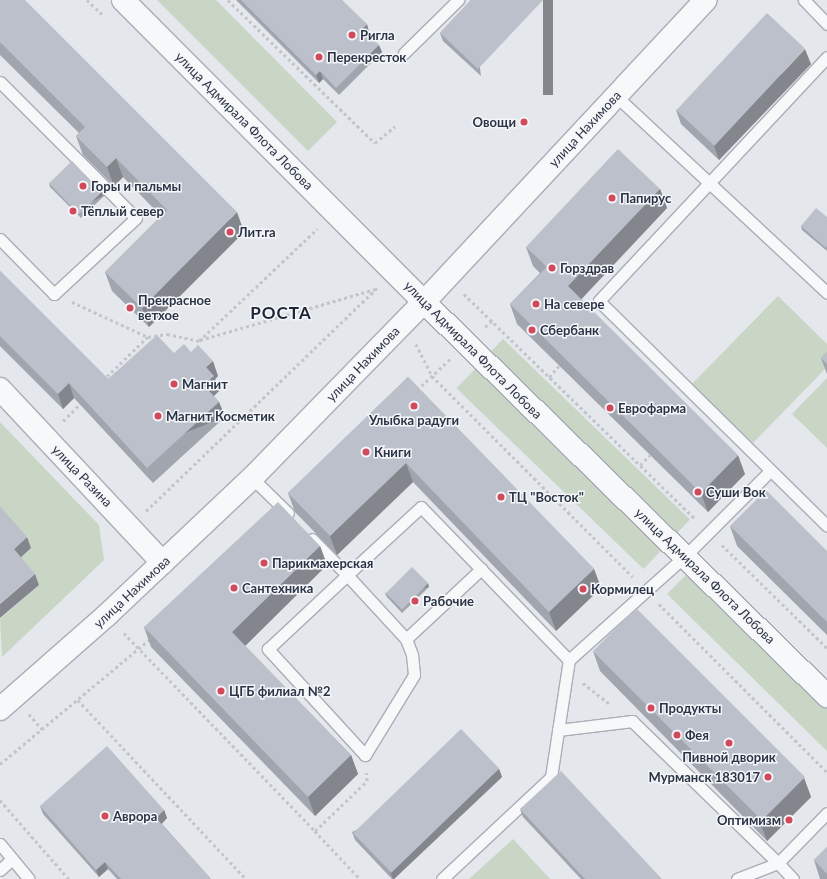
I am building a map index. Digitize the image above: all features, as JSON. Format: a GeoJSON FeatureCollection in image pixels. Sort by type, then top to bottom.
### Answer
{"type":"FeatureCollection","features":[{"type":"Feature","properties":{"kind":"street","name":"улица Адмирала Флота Лобова"},"geometry":{"type":"LineString","coordinates":[[123,0],[424,302],[827,696]]}},
{"type":"Feature","properties":{"kind":"street","name":"улица Нахимова"},"geometry":{"type":"LineString","coordinates":[[0,709],[107,615],[252,478],[424,302],[706,0]]}},
{"type":"Feature","properties":{"kind":"street","name":"улица Разина"},"geometry":{"type":"LineString","coordinates":[[0,390],[163,563]]}},
{"type":"Feature","properties":{"kind":"lane"},"geometry":{"type":"LineString","coordinates":[[404,53],[458,0]]}},
{"type":"Feature","properties":{"kind":"lane"},"geometry":{"type":"LineString","coordinates":[[804,0],[827,24]]}},
{"type":"Feature","properties":{"kind":"lane"},"geometry":{"type":"LineString","coordinates":[[827,57],[599,301],[769,472],[827,526]]}},
{"type":"Feature","properties":{"kind":"lane"},"geometry":{"type":"LineString","coordinates":[[0,82],[136,218],[54,294],[0,239]]}},
{"type":"Feature","properties":{"kind":"lane"},"geometry":{"type":"LineString","coordinates":[[616,96],[709,185],[827,293]]}},
{"type":"Feature","properties":{"kind":"lane"},"geometry":{"type":"LineString","coordinates":[[442,879],[551,777],[568,666],[685,556],[769,472]]}},
{"type":"Feature","properties":{"kind":"lane"},"geometry":{"type":"LineString","coordinates":[[252,478],[299,525],[346,575],[406,639],[412,655],[414,675],[365,755],[268,649],[346,575],[421,507],[481,569],[568,666]]}},
{"type":"Feature","properties":{"kind":"lane"},"geometry":{"type":"LineString","coordinates":[[406,639],[481,569]]}},
{"type":"Feature","properties":{"kind":"lane"},"geometry":{"type":"LineString","coordinates":[[558,730],[632,721],[793,879]]}},
{"type":"Feature","properties":{"kind":"lane"},"geometry":{"type":"LineString","coordinates":[[737,879],[778,863],[827,813]]}},
{"type":"Feature","properties":{"kind":"lane"},"geometry":{"type":"LineString","coordinates":[[0,844],[29,879]]}},
{"type":"Feature","properties":{"kind":"lane"},"geometry":{"type":"LineString","coordinates":[[0,870],[12,859]]}},
{"type":"Feature","properties":{"kind":"path"},"geometry":{"type":"LineString","coordinates":[[228,0],[375,143],[395,126]]}},
{"type":"Feature","properties":{"kind":"path"},"geometry":{"type":"LineString","coordinates":[[199,340],[317,229]]}},
{"type":"Feature","properties":{"kind":"path"},"geometry":{"type":"LineString","coordinates":[[130,527],[393,271]]}},
{"type":"Feature","properties":{"kind":"path"},"geometry":{"type":"LineString","coordinates":[[447,277],[827,648]]}},
{"type":"Feature","properties":{"kind":"path"},"geometry":{"type":"LineString","coordinates":[[54,294],[148,337],[167,334],[199,340],[376,289]]}},
{"type":"Feature","properties":{"kind":"path"},"geometry":{"type":"LineString","coordinates":[[414,392],[492,321]]}},
{"type":"Feature","properties":{"kind":"path"},"geometry":{"type":"LineString","coordinates":[[405,322],[432,376],[827,772]]}},
{"type":"Feature","properties":{"kind":"path"},"geometry":{"type":"LineString","coordinates":[[99,384],[148,337]]}},
{"type":"Feature","properties":{"kind":"path"},"geometry":{"type":"LineString","coordinates":[[549,377],[560,366]]}},
{"type":"Feature","properties":{"kind":"path"},"geometry":{"type":"LineString","coordinates":[[45,438],[88,395]]}},
{"type":"Feature","properties":{"kind":"path"},"geometry":{"type":"LineString","coordinates":[[640,465],[650,455]]}},
{"type":"Feature","properties":{"kind":"path"},"geometry":{"type":"LineString","coordinates":[[107,615],[360,879]]}},
{"type":"Feature","properties":{"kind":"path"},"geometry":{"type":"LineString","coordinates":[[0,764],[139,649],[156,633]]}},
{"type":"Feature","properties":{"kind":"path"},"geometry":{"type":"LineString","coordinates":[[568,666],[632,721]]}},
{"type":"Feature","properties":{"kind":"path"},"geometry":{"type":"LineString","coordinates":[[78,700],[246,879]]}},
{"type":"Feature","properties":{"kind":"path"},"geometry":{"type":"LineString","coordinates":[[315,831],[366,781],[365,755]]}},
{"type":"Feature","properties":{"kind":"path"},"geometry":{"type":"LineString","coordinates":[[0,800],[69,879]]}},
{"type":"Feature","properties":{"kind":"green space"},"geometry":{"type":"Polygon","coordinates":[[[157,0],[216,0],[337,122],[308,151],[157,0]]]}},
{"type":"Feature","properties":{"kind":"green space"},"geometry":{"type":"Polygon","coordinates":[[[778,296],[827,344],[827,367],[753,443],[692,384],[778,296]]]}},
{"type":"Feature","properties":{"kind":"green space"},"geometry":{"type":"Polygon","coordinates":[[[503,339],[690,520],[675,535],[488,354],[503,339]]]}},
{"type":"Feature","properties":{"kind":"green space"},"geometry":{"type":"Polygon","coordinates":[[[478,366],[665,547],[643,569],[456,388],[478,366]]]}},
{"type":"Feature","properties":{"kind":"green space"},"geometry":{"type":"Polygon","coordinates":[[[827,378],[827,448],[792,414],[827,378]]]}},
{"type":"Feature","properties":{"kind":"green space"},"geometry":{"type":"Polygon","coordinates":[[[0,422],[99,525],[104,560],[2,657],[0,619],[39,585],[18,560],[31,548],[0,512],[0,422]]]}},
{"type":"Feature","properties":{"kind":"green space"},"geometry":{"type":"Polygon","coordinates":[[[689,572],[827,708],[827,751],[667,594],[689,572]]]}},
{"type":"Feature","properties":{"kind":"green space"},"geometry":{"type":"Polygon","coordinates":[[[513,839],[550,879],[469,879],[513,839]]]}},
{"type":"Feature","properties":{"kind":"building"},"geometry":{"type":"Polygon","coordinates":[[[0,0],[25,0],[237,212],[142,308],[105,272],[167,210],[116,158],[107,167],[76,136],[85,127],[0,42],[0,0]]]}},
{"type":"Feature","properties":{"kind":"building","name":"Перекресток"},"geometry":{"type":"Polygon","coordinates":[[[241,0],[342,0],[367,24],[363,28],[379,45],[336,88],[320,71],[316,75],[241,0]]]}},
{"type":"Feature","properties":{"kind":"building"},"geometry":{"type":"Polygon","coordinates":[[[471,0],[543,0],[478,69],[440,33],[471,0]]]}},
{"type":"Feature","properties":{"kind":"building"},"geometry":{"type":"Polygon","coordinates":[[[767,13],[805,48],[714,146],[676,110],[767,13]]]}},
{"type":"Feature","properties":{"kind":"building"},"geometry":{"type":"Polygon","coordinates":[[[618,149],[660,189],[568,286],[738,455],[701,493],[510,304],[547,267],[526,247],[618,149]]]}},
{"type":"Feature","properties":{"kind":"building"},"geometry":{"type":"Polygon","coordinates":[[[72,161],[102,192],[79,214],[49,183],[72,161]]]}},
{"type":"Feature","properties":{"kind":"building"},"geometry":{"type":"Polygon","coordinates":[[[816,208],[827,217],[826,248],[801,226],[816,208]]]}},
{"type":"Feature","properties":{"kind":"building"},"geometry":{"type":"Polygon","coordinates":[[[0,271],[108,379],[157,335],[174,353],[184,344],[191,352],[198,345],[213,361],[206,367],[214,376],[204,385],[219,402],[147,468],[69,383],[58,394],[0,336],[0,271]]]}},
{"type":"Feature","properties":{"kind":"building"},"geometry":{"type":"Polygon","coordinates":[[[827,352],[827,364],[821,358],[827,352]]]}},
{"type":"Feature","properties":{"kind":"building"},"geometry":{"type":"Polygon","coordinates":[[[408,377],[594,569],[549,612],[406,463],[330,536],[288,493],[408,377]]]}},
{"type":"Feature","properties":{"kind":"building"},"geometry":{"type":"Polygon","coordinates":[[[766,490],[827,551],[827,622],[730,526],[766,490]]]}},
{"type":"Feature","properties":{"kind":"building"},"geometry":{"type":"Polygon","coordinates":[[[278,502],[320,546],[232,632],[351,755],[308,797],[144,627],[278,502]]]}},
{"type":"Feature","properties":{"kind":"building"},"geometry":{"type":"Polygon","coordinates":[[[0,506],[27,537],[14,549],[35,574],[0,604],[0,506]]]}},
{"type":"Feature","properties":{"kind":"building"},"geometry":{"type":"Polygon","coordinates":[[[412,567],[428,583],[402,609],[386,593],[412,567]]]}},
{"type":"Feature","properties":{"kind":"building"},"geometry":{"type":"Polygon","coordinates":[[[636,608],[805,777],[762,820],[593,651],[636,608]]]}},
{"type":"Feature","properties":{"kind":"building"},"geometry":{"type":"Polygon","coordinates":[[[461,729],[499,769],[391,873],[353,833],[461,729]]]}},
{"type":"Feature","properties":{"kind":"building","name":"Аврора"},"geometry":{"type":"Polygon","coordinates":[[[107,746],[164,810],[156,818],[211,879],[121,879],[105,862],[96,870],[40,806],[107,746]]]}},
{"type":"Feature","properties":{"kind":"building"},"geometry":{"type":"Polygon","coordinates":[[[561,771],[661,878],[660,879],[585,879],[520,809],[561,771]]]}},
{"type":"Feature","properties":{"kind":"building"},"geometry":{"type":"Polygon","coordinates":[[[827,847],[827,874],[814,860],[827,847]]]}},
{"type":"Feature","properties":{"kind":"place","name":"Ригла"},"geometry":{"type":"Point","coordinates":[352,35]}},
{"type":"Feature","properties":{"kind":"place","name":"Перекресток"},"geometry":{"type":"Point","coordinates":[319,57]}},
{"type":"Feature","properties":{"kind":"place","name":"Овощи"},"geometry":{"type":"Point","coordinates":[524,122]}},
{"type":"Feature","properties":{"kind":"place","name":"Горы и пальмы"},"geometry":{"type":"Point","coordinates":[83,186]}},
{"type":"Feature","properties":{"kind":"place","name":"Папирус"},"geometry":{"type":"Point","coordinates":[612,198]}},
{"type":"Feature","properties":{"kind":"place","name":"Тёплый север"},"geometry":{"type":"Point","coordinates":[73,211]}},
{"type":"Feature","properties":{"kind":"place","name":"Лит.ra"},"geometry":{"type":"Point","coordinates":[230,232]}},
{"type":"Feature","properties":{"kind":"place","name":"Горздрав"},"geometry":{"type":"Point","coordinates":[552,268]}},
{"type":"Feature","properties":{"kind":"place","name":"На севере"},"geometry":{"type":"Point","coordinates":[536,304]}},
{"type":"Feature","properties":{"kind":"place","name":"Прекрасное ветхое"},"geometry":{"type":"Point","coordinates":[130,308]}},
{"type":"Feature","properties":{"kind":"place","name":"Сбербанк"},"geometry":{"type":"Point","coordinates":[532,330]}},
{"type":"Feature","properties":{"kind":"place","name":"Магнит"},"geometry":{"type":"Point","coordinates":[174,384]}},
{"type":"Feature","properties":{"kind":"place","name":"Улыбка радуги"},"geometry":{"type":"Point","coordinates":[414,406]}},
{"type":"Feature","properties":{"kind":"place","name":"Еврофарма"},"geometry":{"type":"Point","coordinates":[610,408]}},
{"type":"Feature","properties":{"kind":"place","name":"Магнит Косметик"},"geometry":{"type":"Point","coordinates":[158,416]}},
{"type":"Feature","properties":{"kind":"place","name":"Книги"},"geometry":{"type":"Point","coordinates":[366,452]}},
{"type":"Feature","properties":{"kind":"place","name":"Суши Вок"},"geometry":{"type":"Point","coordinates":[698,492]}},
{"type":"Feature","properties":{"kind":"place","name":"ТЦ \"Восток\""},"geometry":{"type":"Point","coordinates":[501,497]}},
{"type":"Feature","properties":{"kind":"place","name":"Парикмахерская"},"geometry":{"type":"Point","coordinates":[264,563]}},
{"type":"Feature","properties":{"kind":"place","name":"Сантехника"},"geometry":{"type":"Point","coordinates":[234,588]}},
{"type":"Feature","properties":{"kind":"place","name":"Кормилец"},"geometry":{"type":"Point","coordinates":[583,589]}},
{"type":"Feature","properties":{"kind":"place","name":"Рабочие"},"geometry":{"type":"Point","coordinates":[415,601]}},
{"type":"Feature","properties":{"kind":"place","name":"ЦГБ филиал №2"},"geometry":{"type":"Point","coordinates":[221,691]}},
{"type":"Feature","properties":{"kind":"place","name":"Продукты"},"geometry":{"type":"Point","coordinates":[651,708]}},
{"type":"Feature","properties":{"kind":"place","name":"Фея"},"geometry":{"type":"Point","coordinates":[677,735]}},
{"type":"Feature","properties":{"kind":"place","name":"Пивной дворик"},"geometry":{"type":"Point","coordinates":[729,743]}},
{"type":"Feature","properties":{"kind":"place","name":"Мурманск 183017"},"geometry":{"type":"Point","coordinates":[768,777]}},
{"type":"Feature","properties":{"kind":"place","name":"Аврора"},"geometry":{"type":"Point","coordinates":[105,816]}},
{"type":"Feature","properties":{"kind":"place","name":"Оптимизм"},"geometry":{"type":"Point","coordinates":[789,820]}},
{"type":"Feature","properties":{"kind":"district","name":"РОСТА"},"geometry":{"type":"Point","coordinates":[281,313]}}]}
